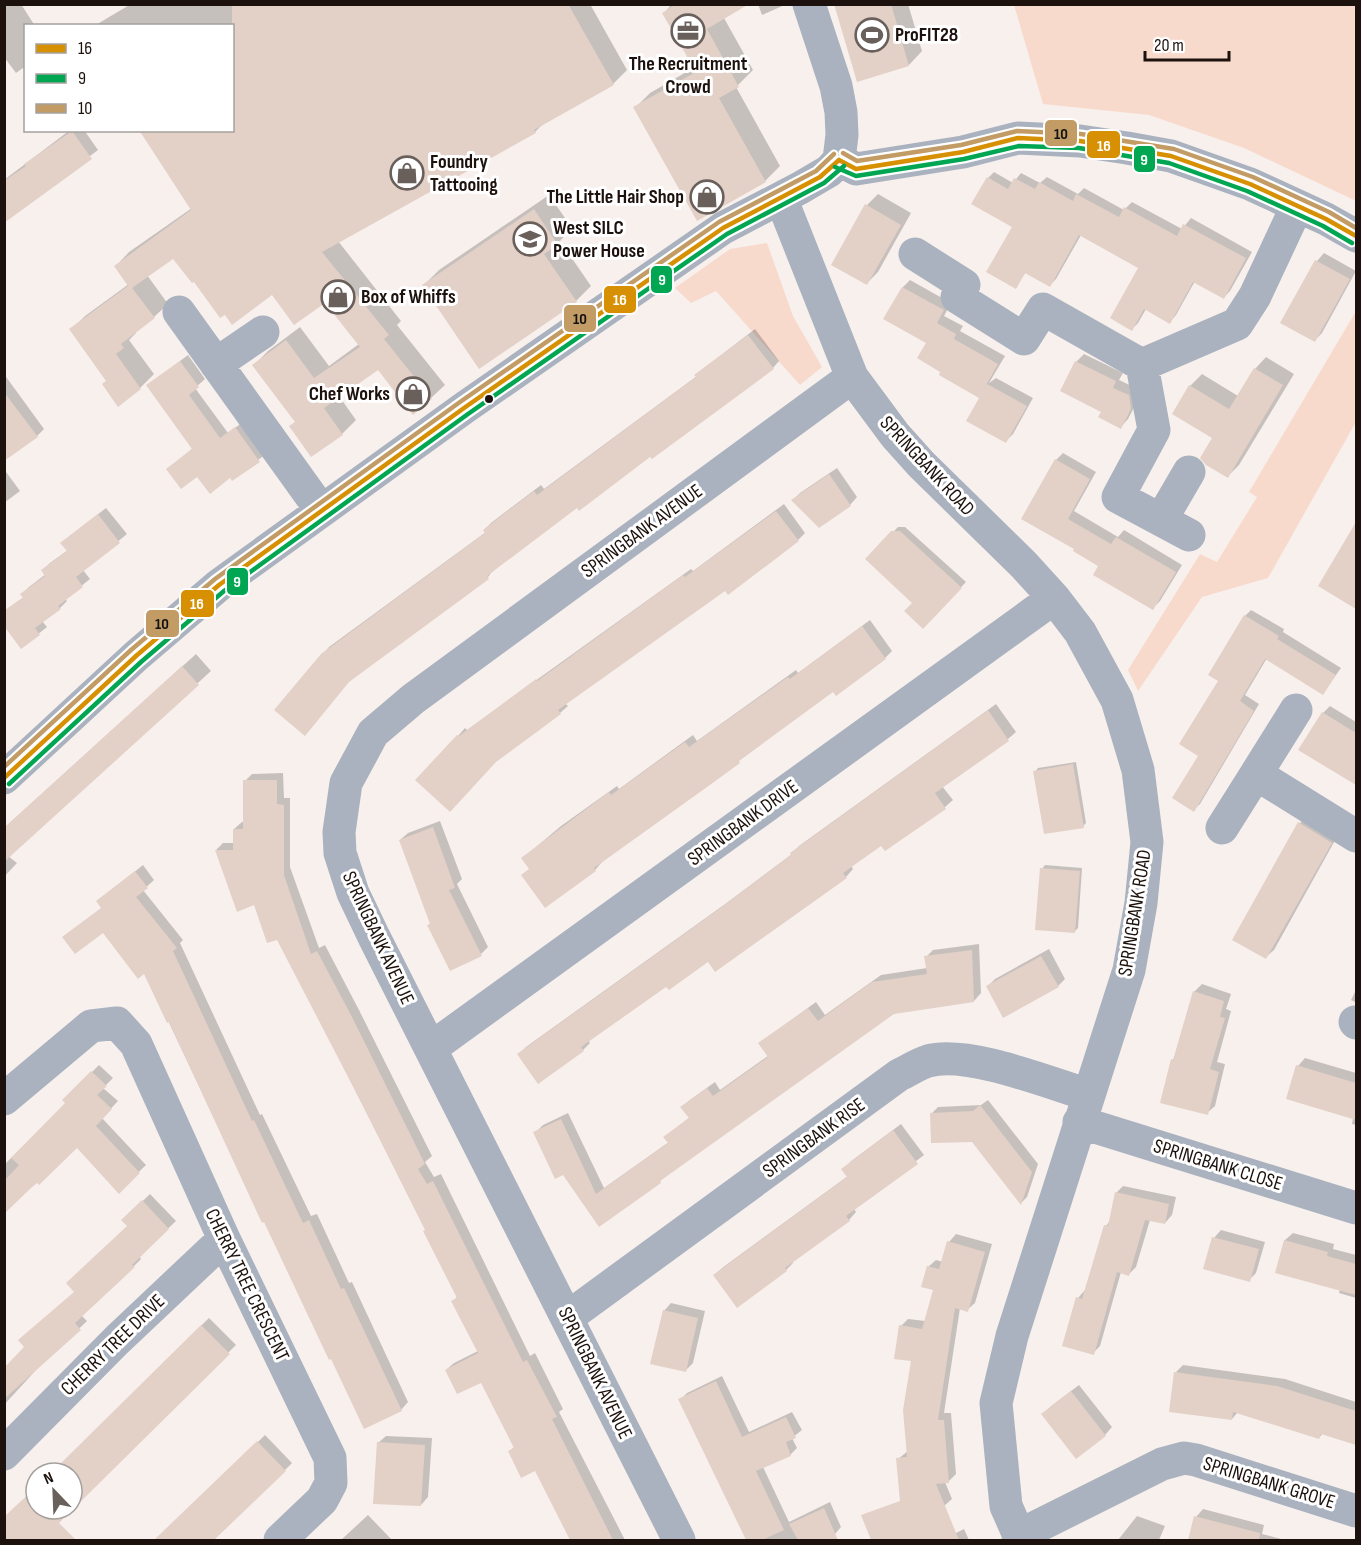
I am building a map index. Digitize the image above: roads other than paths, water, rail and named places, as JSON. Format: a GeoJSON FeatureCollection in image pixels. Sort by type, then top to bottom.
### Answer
{"type":"FeatureCollection","features":[{"type":"Feature","properties":{"kind":"street"},"geometry":{"type":"LineString","coordinates":[[4,778],[136,656],[219,585],[321,510],[723,228],[820,177],[839,160],[842,135],[841,112],[836,86],[809,4]]}},
{"type":"Feature","properties":{"kind":"street"},"geometry":{"type":"LineString","coordinates":[[839,160],[856,169],[963,152],[1018,138],[1080,141],[1171,156],[1250,184],[1356,236]]}},
{"type":"Feature","properties":{"kind":"street","name":"SPRINGBANK ROAD"},"geometry":{"type":"LineString","coordinates":[[781,198],[852,377],[883,421],[921,464],[1024,565],[1054,598],[1080,632],[1117,700],[1138,770],[1148,842],[1141,903],[1129,970],[1012,1336],[996,1403],[1006,1506],[1020,1538]]}},
{"type":"Feature","properties":{"kind":"street"},"geometry":{"type":"LineString","coordinates":[[1142,365],[1237,324],[1255,296],[1297,206]]}},
{"type":"Feature","properties":{"kind":"street"},"geometry":{"type":"LineString","coordinates":[[915,254],[964,285],[957,297],[1024,339],[1043,309],[1142,365]]}},
{"type":"Feature","properties":{"kind":"street"},"geometry":{"type":"LineString","coordinates":[[179,312],[321,510]]}},
{"type":"Feature","properties":{"kind":"street"},"geometry":{"type":"LineString","coordinates":[[216,364],[263,332]]}},
{"type":"Feature","properties":{"kind":"street"},"geometry":{"type":"LineString","coordinates":[[1142,365],[1154,430],[1118,497],[1175,527],[1189,472]]}},
{"type":"Feature","properties":{"kind":"street","name":"SPRINGBANK AVENUE"},"geometry":{"type":"LineString","coordinates":[[679,1540],[353,893],[340,853],[339,832],[346,783],[374,733],[413,699],[852,377]]}},
{"type":"Feature","properties":{"kind":"street","name":"SPRINGBANK DRIVE"},"geometry":{"type":"LineString","coordinates":[[431,1048],[1054,598]]}},
{"type":"Feature","properties":{"kind":"street"},"geometry":{"type":"LineString","coordinates":[[1222,828],[1296,710]]}},
{"type":"Feature","properties":{"kind":"street"},"geometry":{"type":"LineString","coordinates":[[1256,774],[1356,836]]}},
{"type":"Feature","properties":{"kind":"street","name":"CHERRY TREE CRESCENT"},"geometry":{"type":"LineString","coordinates":[[4,1099],[91,1026],[117,1023],[136,1044],[224,1239],[330,1458],[331,1483],[322,1500],[280,1540]]}},
{"type":"Feature","properties":{"kind":"street","name":"SPRINGBANK RISE"},"geometry":{"type":"LineString","coordinates":[[568,1317],[899,1075],[928,1061],[956,1058],[979,1062],[1084,1108]]}},
{"type":"Feature","properties":{"kind":"street","name":"SPRINGBANK CLOSE"},"geometry":{"type":"LineString","coordinates":[[1084,1108],[1356,1208]]}},
{"type":"Feature","properties":{"kind":"street","name":"CHERRY TREE DRIVE"},"geometry":{"type":"LineString","coordinates":[[4,1454],[117,1340],[224,1239]]}},
{"type":"Feature","properties":{"kind":"street","name":"SPRINGBANK GROVE"},"geometry":{"type":"LineString","coordinates":[[1020,1538],[1162,1464],[1184,1458],[1356,1511]]}},
{"type":"Feature","properties":{"kind":"place","name":"The Recruitment Crowd"},"geometry":{"type":"Point","coordinates":[688,31]}},
{"type":"Feature","properties":{"kind":"place","name":"ProFIT28"},"geometry":{"type":"Point","coordinates":[872,35]}},
{"type":"Feature","properties":{"kind":"place","name":"Foundry Tattooing"},"geometry":{"type":"Point","coordinates":[407,173]}},
{"type":"Feature","properties":{"kind":"place","name":"The Little Hair Shop"},"geometry":{"type":"Point","coordinates":[707,197]}},
{"type":"Feature","properties":{"kind":"place","name":"West SILC Power House"},"geometry":{"type":"Point","coordinates":[530,239]}},
{"type":"Feature","properties":{"kind":"place","name":"Box of Whiffs"},"geometry":{"type":"Point","coordinates":[338,297]}},
{"type":"Feature","properties":{"kind":"place","name":"Chef Works"},"geometry":{"type":"Point","coordinates":[413,394]}}]}
